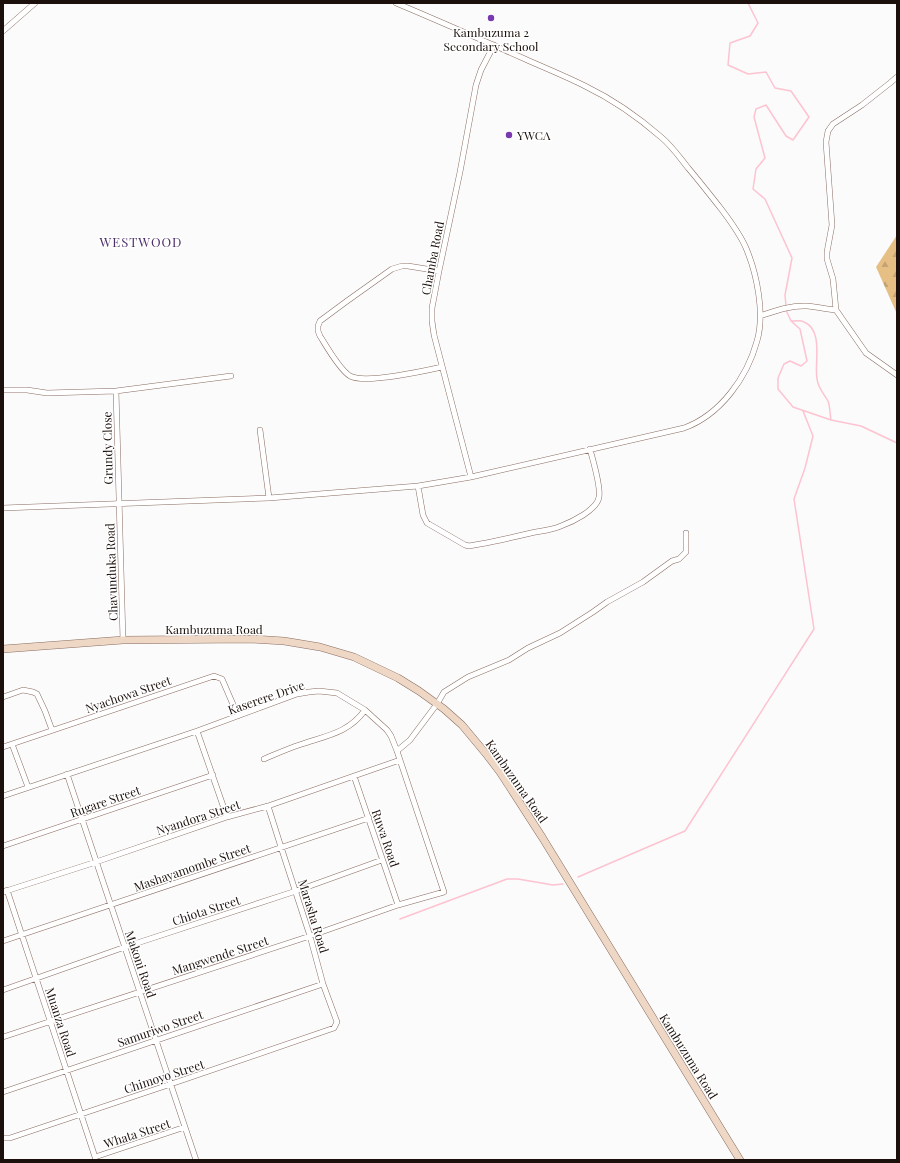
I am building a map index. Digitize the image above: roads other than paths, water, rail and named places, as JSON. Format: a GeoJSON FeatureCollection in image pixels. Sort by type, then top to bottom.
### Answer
{"type":"FeatureCollection","features":[{"type":"Feature","properties":{"kind":"main road","name":"Kambuzuma Road"},"geometry":{"type":"LineString","coordinates":[[3,649],[123,640],[252,639],[284,641],[320,647],[354,657],[392,675],[418,690],[462,726],[496,766],[740,1160]]}},
{"type":"Feature","properties":{"kind":"street"},"geometry":{"type":"LineString","coordinates":[[3,31],[35,3]]}},
{"type":"Feature","properties":{"kind":"street"},"geometry":{"type":"LineString","coordinates":[[3,508],[269,498],[418,486],[471,477],[684,428],[709,415],[731,392],[747,368],[755,349],[758,336],[760,316],[753,269],[746,248],[731,222],[712,196],[670,146],[662,137],[636,116],[592,90],[494,45],[396,3]]}},
{"type":"Feature","properties":{"kind":"street","name":"Chamba Road"},"geometry":{"type":"LineString","coordinates":[[471,477],[434,335],[432,308],[476,85],[494,45]]}},
{"type":"Feature","properties":{"kind":"street"},"geometry":{"type":"LineString","coordinates":[[897,77],[890,84],[834,124],[828,131],[826,142],[832,225],[828,259],[833,279],[836,310],[866,353],[897,375]]}},
{"type":"Feature","properties":{"kind":"street"},"geometry":{"type":"LineString","coordinates":[[439,270],[408,266],[392,269],[320,321],[318,331],[341,368],[350,376],[355,378],[391,376],[442,367]]}},
{"type":"Feature","properties":{"kind":"street"},"geometry":{"type":"LineString","coordinates":[[760,316],[789,307],[806,306],[836,310]]}},
{"type":"Feature","properties":{"kind":"street"},"geometry":{"type":"LineString","coordinates":[[3,390],[47,392],[116,391],[231,376]]}},
{"type":"Feature","properties":{"kind":"street","name":"Grundy Close"},"geometry":{"type":"LineString","coordinates":[[116,391],[118,504]]}},
{"type":"Feature","properties":{"kind":"street"},"geometry":{"type":"LineString","coordinates":[[260,430],[269,498]]}},
{"type":"Feature","properties":{"kind":"street"},"geometry":{"type":"LineString","coordinates":[[418,486],[423,515],[427,523],[465,545],[469,546],[480,544],[561,526],[578,518],[592,508],[599,499],[600,493],[590,449]]}},
{"type":"Feature","properties":{"kind":"street","name":"Chavunduka Road"},"geometry":{"type":"LineString","coordinates":[[118,504],[123,640]]}},
{"type":"Feature","properties":{"kind":"street"},"geometry":{"type":"LineString","coordinates":[[397,751],[410,740],[437,704],[444,692],[468,677],[509,660],[528,648],[560,633],[607,602],[643,582],[672,561],[680,558],[686,552],[686,533]]}},
{"type":"Feature","properties":{"kind":"street","name":"Nyachowa Street"},"geometry":{"type":"LineString","coordinates":[[3,747],[214,676],[222,679],[238,716]]}},
{"type":"Feature","properties":{"kind":"street"},"geometry":{"type":"LineString","coordinates":[[3,697],[23,690],[37,694],[52,730]]}},
{"type":"Feature","properties":{"kind":"street","name":"Kaserere Drive"},"geometry":{"type":"LineString","coordinates":[[3,796],[197,731],[297,694],[319,691],[337,693],[365,710],[387,730],[391,736],[444,892]]}},
{"type":"Feature","properties":{"kind":"street"},"geometry":{"type":"LineString","coordinates":[[264,759],[299,745],[339,732],[354,723],[365,710]]}},
{"type":"Feature","properties":{"kind":"street"},"geometry":{"type":"LineString","coordinates":[[197,731],[227,817]]}},
{"type":"Feature","properties":{"kind":"street"},"geometry":{"type":"LineString","coordinates":[[12,744],[28,787]]}},
{"type":"Feature","properties":{"kind":"street","name":"Nyandora Street"},"geometry":{"type":"LineString","coordinates":[[5,891],[96,862],[227,817],[268,806],[400,760]]}},
{"type":"Feature","properties":{"kind":"street","name":"Makoni Road"},"geometry":{"type":"LineString","coordinates":[[67,774],[196,1160]]}},
{"type":"Feature","properties":{"kind":"street","name":"Rugare Street"},"geometry":{"type":"LineString","coordinates":[[3,846],[213,775]]}},
{"type":"Feature","properties":{"kind":"street","name":"Ruwa Road"},"geometry":{"type":"LineString","coordinates":[[354,776],[398,905]]}},
{"type":"Feature","properties":{"kind":"street","name":"Marasha Road"},"geometry":{"type":"LineString","coordinates":[[268,806],[336,1022],[334,1028],[331,1030]]}},
{"type":"Feature","properties":{"kind":"street","name":"Mashayamombe Street"},"geometry":{"type":"LineString","coordinates":[[3,941],[369,818]]}},
{"type":"Feature","properties":{"kind":"street","name":"Chiota Street"},"geometry":{"type":"LineString","coordinates":[[3,990],[125,947],[296,891],[382,860]]}},
{"type":"Feature","properties":{"kind":"street","name":"Muanza Road"},"geometry":{"type":"LineString","coordinates":[[5,891],[37,979],[95,1158]]}},
{"type":"Feature","properties":{"kind":"street","name":"Mangwende Street"},"geometry":{"type":"LineString","coordinates":[[3,1037],[310,936],[398,905],[444,892]]}},
{"type":"Feature","properties":{"kind":"street","name":"Samuriwo Street"},"geometry":{"type":"LineString","coordinates":[[3,1092],[324,984]]}},
{"type":"Feature","properties":{"kind":"street","name":"Chimoyo Street"},"geometry":{"type":"LineString","coordinates":[[3,1138],[10,1138],[331,1030]]}},
{"type":"Feature","properties":{"kind":"street","name":"Whata Street"},"geometry":{"type":"LineString","coordinates":[[95,1158],[185,1127]]}},
{"type":"Feature","properties":{"kind":"waterway"},"geometry":{"type":"LineString","coordinates":[[748,3],[758,23],[750,36],[730,43],[728,65],[748,74],[766,72],[775,88],[791,91],[809,117],[793,140],[786,136],[766,105],[756,109],[754,117],[765,158],[756,169],[753,189],[765,199],[792,258],[785,295],[786,306]]}},
{"type":"Feature","properties":{"kind":"waterway"},"geometry":{"type":"LineString","coordinates":[[786,310],[791,321],[800,329],[807,361],[801,366],[790,361],[784,364],[778,378],[778,389],[793,407],[831,420],[861,426],[897,443]]}},
{"type":"Feature","properties":{"kind":"waterway"},"geometry":{"type":"LineString","coordinates":[[792,321],[803,321],[810,326],[814,332],[817,348],[816,373],[820,388],[828,401],[831,420]]}},
{"type":"Feature","properties":{"kind":"waterway"},"geometry":{"type":"LineString","coordinates":[[578,877],[685,831],[814,629],[794,499],[805,468],[813,436],[803,411]]}},
{"type":"Feature","properties":{"kind":"waterway"},"geometry":{"type":"LineString","coordinates":[[400,919],[507,879],[518,879],[553,885],[563,884]]}},
{"type":"Feature","properties":{"kind":"place","name":"Kambuzuma 2 Secondary School"},"geometry":{"type":"Point","coordinates":[491,18]}},
{"type":"Feature","properties":{"kind":"place","name":"YWCA"},"geometry":{"type":"Point","coordinates":[509,135]}},
{"type":"Feature","properties":{"kind":"district","name":"WESTWOOD"},"geometry":{"type":"Point","coordinates":[141,241]}}]}
